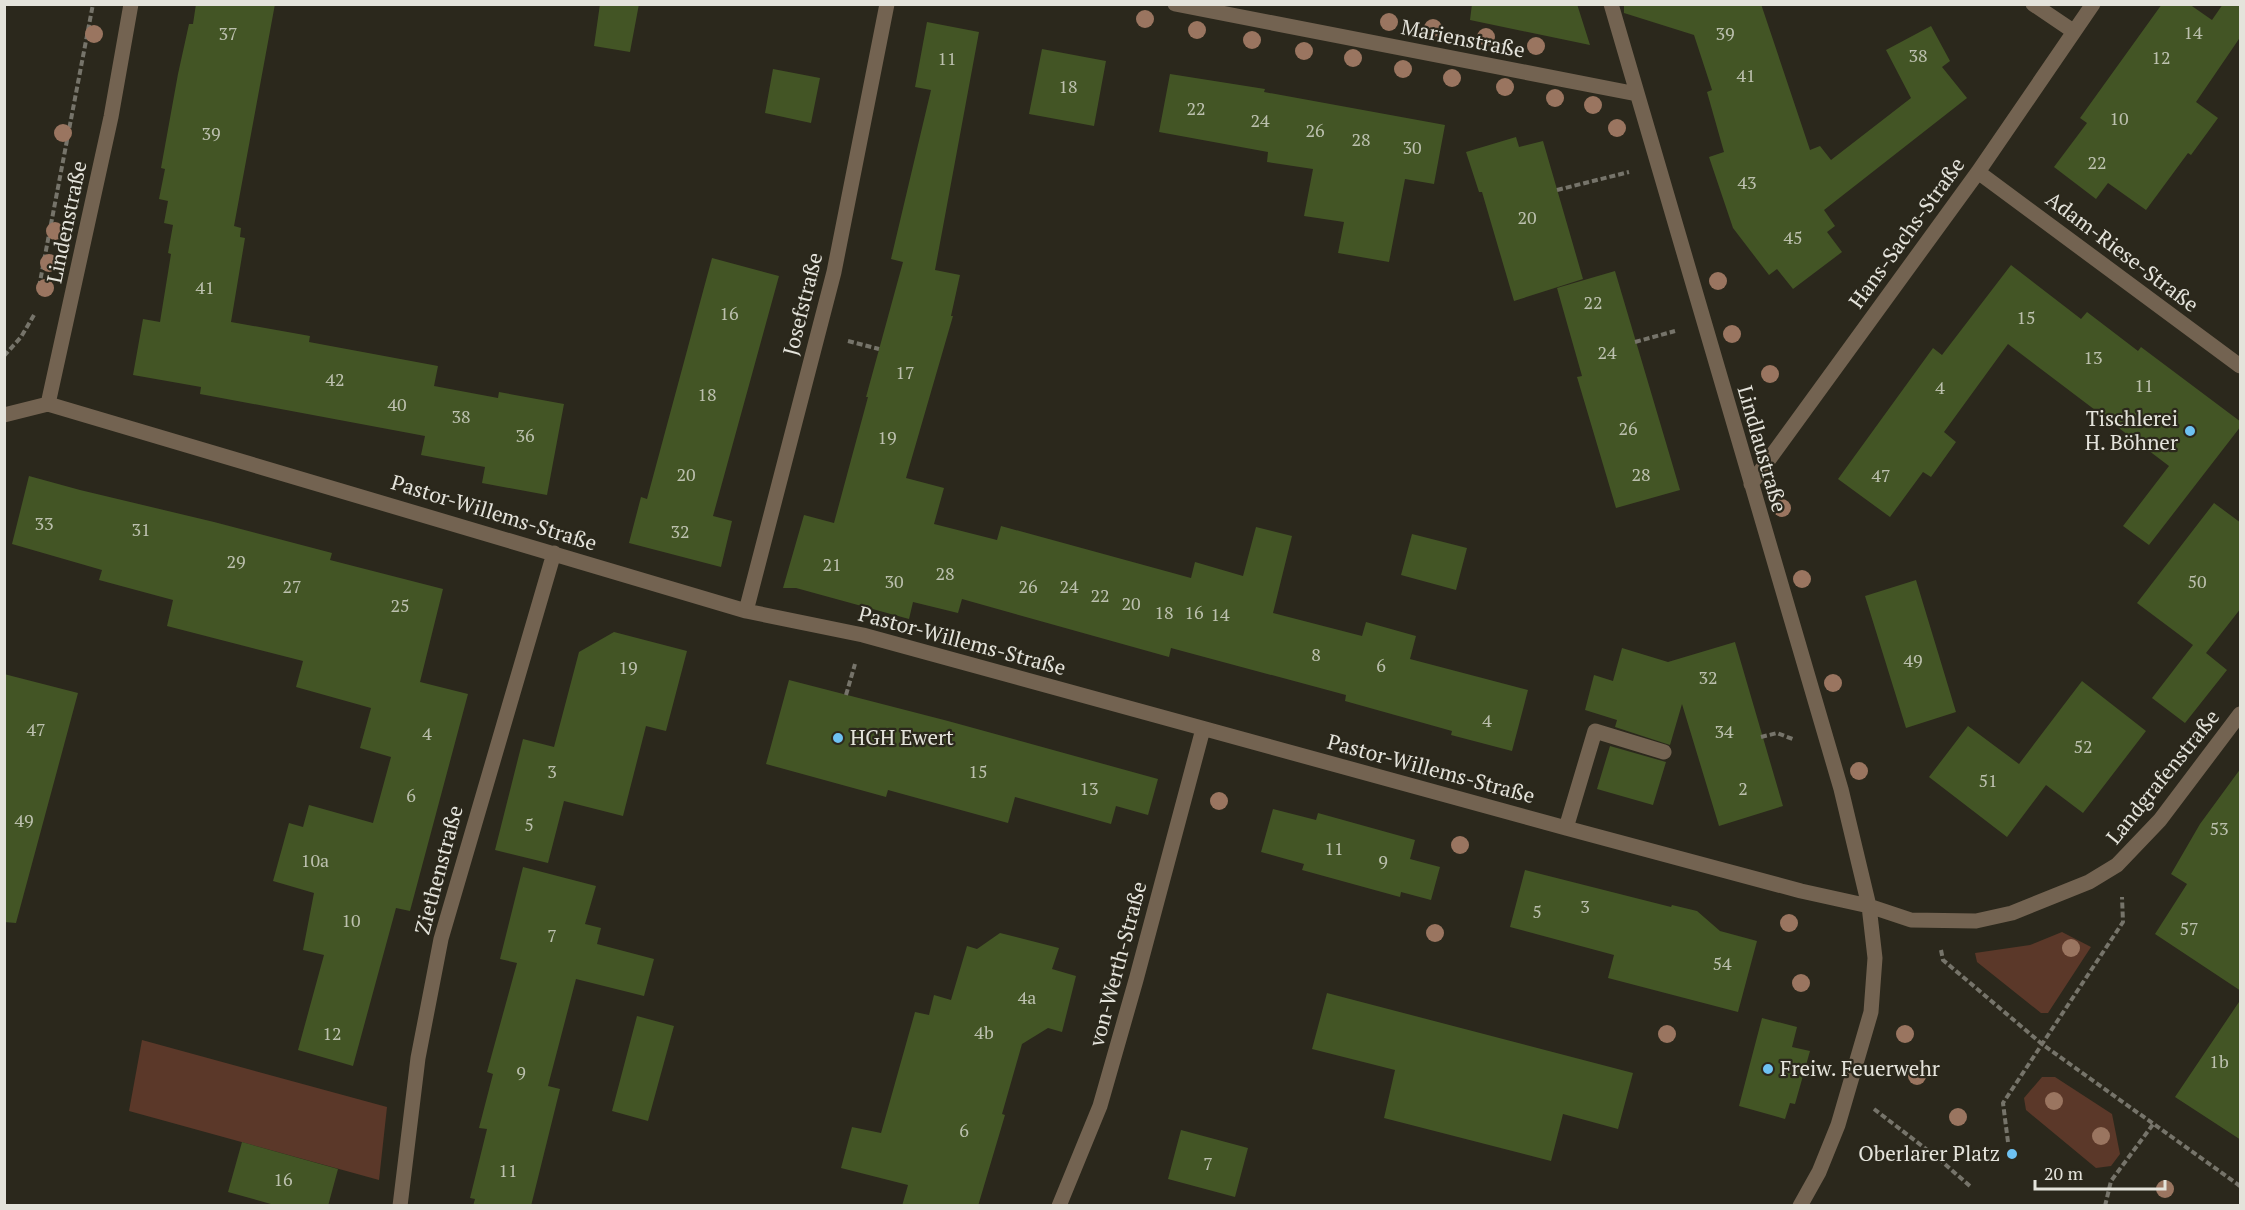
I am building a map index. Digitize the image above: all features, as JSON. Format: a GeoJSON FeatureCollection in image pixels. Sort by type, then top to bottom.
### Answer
{"type":"FeatureCollection","features":[{"type":"Feature","properties":{"kind":"street","name":"Lindenstraße"},"geometry":{"type":"LineString","coordinates":[[48,404],[111,117],[131,4]]}},
{"type":"Feature","properties":{"kind":"street","name":"Josefstraße"},"geometry":{"type":"LineString","coordinates":[[746,611],[834,272],[887,4]]}},
{"type":"Feature","properties":{"kind":"street","name":"Marienstraße"},"geometry":{"type":"LineString","coordinates":[[1175,4],[1637,94]]}},
{"type":"Feature","properties":{"kind":"street","name":"Lindlaustraße"},"geometry":{"type":"LineString","coordinates":[[1611,4],[1841,789],[1869,906]]}},
{"type":"Feature","properties":{"kind":"street"},"geometry":{"type":"LineString","coordinates":[[2033,4],[2073,32]]}},
{"type":"Feature","properties":{"kind":"street","name":"Hans-Sachs-Straße"},"geometry":{"type":"LineString","coordinates":[[1751,484],[1978,172],[2093,4]]}},
{"type":"Feature","properties":{"kind":"street","name":"Adam-Riese-Straße"},"geometry":{"type":"LineString","coordinates":[[1978,172],[2241,366]]}},
{"type":"Feature","properties":{"kind":"street"},"geometry":{"type":"LineString","coordinates":[[4,415],[48,404]]}},
{"type":"Feature","properties":{"kind":"street","name":"Pastor-Willems-Straße"},"geometry":{"type":"LineString","coordinates":[[48,404],[746,611],[863,635],[1566,828],[1801,891],[1869,906]]}},
{"type":"Feature","properties":{"kind":"street","name":"Ziethenstraße"},"geometry":{"type":"LineString","coordinates":[[400,1206],[418,1058],[441,939],[554,553]]}},
{"type":"Feature","properties":{"kind":"street","name":"Landgrafenstraße"},"geometry":{"type":"LineString","coordinates":[[1869,906],[1911,921],[1976,921],[2012,913],[2089,882],[2117,865],[2160,820],[2241,714]]}},
{"type":"Feature","properties":{"kind":"street","name":"von-Werth-Straße"},"geometry":{"type":"LineString","coordinates":[[1059,1206],[1100,1106],[1203,729]]}},
{"type":"Feature","properties":{"kind":"street"},"geometry":{"type":"LineString","coordinates":[[1566,828],[1595,731],[1664,752]]}},
{"type":"Feature","properties":{"kind":"street"},"geometry":{"type":"LineString","coordinates":[[1800,1206],[1819,1172],[1838,1125],[1871,1012],[1875,957],[1869,906]]}},
{"type":"Feature","properties":{"kind":"path"},"geometry":{"type":"LineString","coordinates":[[38,292],[93,4]]}},
{"type":"Feature","properties":{"kind":"path"},"geometry":{"type":"LineString","coordinates":[[1557,190],[1658,165]]}},
{"type":"Feature","properties":{"kind":"path"},"geometry":{"type":"LineString","coordinates":[[4,356],[21,337],[34,315],[36,304]]}},
{"type":"Feature","properties":{"kind":"path"},"geometry":{"type":"LineString","coordinates":[[1635,342],[1649,338]]}},
{"type":"Feature","properties":{"kind":"path"},"geometry":{"type":"LineString","coordinates":[[1761,737],[1777,733]]}},
{"type":"Feature","properties":{"kind":"path"},"geometry":{"type":"LineString","coordinates":[[2008,1142],[2002,1103],[2123,922],[2117,865]]}},
{"type":"Feature","properties":{"kind":"path"},"geometry":{"type":"LineString","coordinates":[[1935,921],[1943,960],[2042,1044],[2241,1186]]}},
{"type":"Feature","properties":{"kind":"path"},"geometry":{"type":"LineString","coordinates":[[1848,1089],[1940,1159],[1971,1187]]}},
{"type":"Feature","properties":{"kind":"path"},"geometry":{"type":"LineString","coordinates":[[2105,1206],[2111,1181],[2154,1124]]}},
{"type":"Feature","properties":{"kind":"shaded area"},"geometry":{"type":"Polygon","coordinates":[[[2062,932],[2091,947],[2048,1013],[2041,1013],[1977,962],[1975,953],[2030,945],[2062,932]]]}},
{"type":"Feature","properties":{"kind":"shaded area"},"geometry":{"type":"Polygon","coordinates":[[[142,1040],[387,1107],[379,1180],[129,1111],[142,1040]]]}},
{"type":"Feature","properties":{"kind":"shaded area"},"geometry":{"type":"Polygon","coordinates":[[[2042,1077],[2055,1077],[2112,1114],[2120,1154],[2111,1166],[2096,1168],[2026,1110],[2024,1098],[2042,1077]]]}},
{"type":"Feature","properties":{"kind":"building"},"geometry":{"type":"Polygon","coordinates":[[[196,4],[275,4],[234,226],[241,228],[240,237],[245,238],[231,322],[310,336],[309,342],[438,366],[434,386],[498,398],[499,392],[564,404],[547,495],[482,483],[485,467],[421,455],[425,436],[200,394],[201,387],[133,375],[143,319],[160,322],[171,254],[168,253],[173,225],[164,223],[168,201],[159,199],[165,169],[161,168],[178,74],[189,24],[193,24],[196,4]]]}},
{"type":"Feature","properties":{"kind":"building"},"geometry":{"type":"Polygon","coordinates":[[[600,4],[639,4],[630,52],[594,46],[600,4]]]}},
{"type":"Feature","properties":{"kind":"building"},"geometry":{"type":"Polygon","coordinates":[[[1472,4],[1577,4],[1590,45],[1470,20],[1472,4]]]}},
{"type":"Feature","properties":{"kind":"building"},"geometry":{"type":"Polygon","coordinates":[[[1624,4],[1761,4],[1810,150],[1820,146],[1831,160],[1911,98],[1886,50],[1931,26],[1950,61],[1942,67],[1967,98],[1824,210],[1835,226],[1827,232],[1842,252],[1793,289],[1777,269],[1769,275],[1733,228],[1709,157],[1724,152],[1707,92],[1712,90],[1694,35],[1624,13],[1624,4]]]}},
{"type":"Feature","properties":{"kind":"building"},"geometry":{"type":"Polygon","coordinates":[[[2162,4],[2189,4],[2212,20],[2223,4],[2241,4],[2241,36],[2196,102],[2218,118],[2191,155],[2188,153],[2146,210],[2108,183],[2096,199],[2054,167],[2087,123],[2080,118],[2162,4]]]}},
{"type":"Feature","properties":{"kind":"building"},"geometry":{"type":"Polygon","coordinates":[[[927,22],[979,32],[935,270],[960,275],[951,316],[953,316],[906,478],[944,488],[934,524],[997,540],[1001,526],[1191,578],[1195,562],[1243,576],[1256,527],[1292,536],[1273,613],[1362,636],[1366,622],[1416,636],[1410,659],[1528,690],[1512,751],[1451,735],[1452,731],[1345,701],[1346,695],[1171,648],[1169,657],[962,599],[958,613],[913,602],[909,619],[796,588],[783,588],[804,515],[834,523],[903,262],[891,259],[931,90],[915,87],[927,22]]]}},
{"type":"Feature","properties":{"kind":"building"},"geometry":{"type":"Polygon","coordinates":[[[1042,49],[1106,61],[1094,126],[1029,114],[1042,49]]]}},
{"type":"Feature","properties":{"kind":"building"},"geometry":{"type":"Polygon","coordinates":[[[773,69],[820,78],[811,123],[765,113],[773,69]]]}},
{"type":"Feature","properties":{"kind":"building"},"geometry":{"type":"Polygon","coordinates":[[[1170,74],[1265,89],[1264,92],[1445,125],[1434,184],[1405,179],[1389,262],[1338,253],[1344,222],[1304,216],[1313,169],[1267,162],[1268,152],[1159,132],[1170,74]]]}},
{"type":"Feature","properties":{"kind":"building"},"geometry":{"type":"Polygon","coordinates":[[[1516,137],[1519,147],[1543,141],[1583,279],[1514,301],[1482,192],[1479,192],[1466,152],[1516,137]]]}},
{"type":"Feature","properties":{"kind":"building"},"geometry":{"type":"Polygon","coordinates":[[[712,258],[779,276],[713,516],[732,521],[721,567],[629,543],[641,497],[647,499],[712,258]]]}},
{"type":"Feature","properties":{"kind":"building"},"geometry":{"type":"Polygon","coordinates":[[[2011,265],[2081,319],[2087,312],[2138,351],[2141,347],[2241,422],[2241,426],[2149,545],[2123,526],[2169,466],[2008,344],[1944,432],[1956,442],[1931,477],[1923,472],[1890,517],[1838,479],[1933,348],[1942,355],[2011,265]]]}},
{"type":"Feature","properties":{"kind":"building"},"geometry":{"type":"Polygon","coordinates":[[[1615,271],[1680,490],[1616,508],[1577,377],[1582,376],[1557,288],[1615,271]]]}},
{"type":"Feature","properties":{"kind":"building"},"geometry":{"type":"Polygon","coordinates":[[[29,476],[332,553],[330,560],[443,589],[420,682],[468,694],[410,911],[396,908],[353,1066],[298,1050],[324,955],[303,950],[314,893],[273,881],[289,823],[303,827],[309,805],[373,823],[391,757],[360,748],[371,708],[296,687],[303,661],[167,626],[173,600],[99,580],[102,570],[12,544],[29,476]]]}},
{"type":"Feature","properties":{"kind":"building"},"geometry":{"type":"Polygon","coordinates":[[[2214,503],[2241,523],[2241,608],[2206,653],[2227,670],[2185,723],[2152,698],[2193,645],[2137,603],[2214,503]]]}},
{"type":"Feature","properties":{"kind":"building"},"geometry":{"type":"Polygon","coordinates":[[[1412,534],[1467,548],[1456,590],[1401,575],[1412,534]]]}},
{"type":"Feature","properties":{"kind":"building"},"geometry":{"type":"Polygon","coordinates":[[[1916,580],[1956,712],[1906,728],[1865,596],[1916,580]]]}},
{"type":"Feature","properties":{"kind":"building"},"geometry":{"type":"Polygon","coordinates":[[[614,632],[687,651],[666,731],[646,726],[623,816],[564,801],[548,863],[495,850],[523,739],[554,747],[579,652],[614,632]]]}},
{"type":"Feature","properties":{"kind":"building"},"geometry":{"type":"Polygon","coordinates":[[[1735,642],[1783,806],[1719,826],[1682,704],[1670,745],[1615,727],[1617,720],[1585,710],[1594,675],[1613,681],[1622,648],[1668,662],[1735,642]]]}},
{"type":"Feature","properties":{"kind":"building"},"geometry":{"type":"Polygon","coordinates":[[[4,674],[78,693],[16,923],[4,922],[4,674]]]}},
{"type":"Feature","properties":{"kind":"building"},"geometry":{"type":"Polygon","coordinates":[[[789,680],[1158,779],[1148,815],[1116,806],[1111,824],[1015,797],[1008,823],[888,790],[886,797],[766,764],[789,680]]]}},
{"type":"Feature","properties":{"kind":"building"},"geometry":{"type":"Polygon","coordinates":[[[2082,681],[2146,731],[2083,813],[2046,785],[2007,837],[1929,777],[1968,726],[2019,764],[2082,681]]]}},
{"type":"Feature","properties":{"kind":"building"},"geometry":{"type":"Polygon","coordinates":[[[1610,746],[1666,762],[1653,805],[1597,789],[1610,746]]]}},
{"type":"Feature","properties":{"kind":"building"},"geometry":{"type":"Polygon","coordinates":[[[2241,768],[2241,991],[2155,934],[2187,884],[2171,874],[2200,824],[2241,768]]]}},
{"type":"Feature","properties":{"kind":"building"},"geometry":{"type":"Polygon","coordinates":[[[1273,809],[1316,820],[1318,813],[1415,840],[1410,859],[1440,867],[1431,900],[1401,892],[1400,897],[1302,870],[1304,864],[1261,852],[1273,809]]]}},
{"type":"Feature","properties":{"kind":"building"},"geometry":{"type":"Polygon","coordinates":[[[523,867],[596,886],[585,924],[601,928],[597,944],[654,959],[644,996],[576,979],[548,1086],[560,1089],[531,1206],[473,1206],[475,1199],[470,1198],[487,1129],[479,1128],[493,1074],[487,1072],[517,963],[500,959],[523,867]]]}},
{"type":"Feature","properties":{"kind":"building"},"geometry":{"type":"Polygon","coordinates":[[[1525,870],[1671,907],[1672,905],[1697,911],[1720,931],[1757,941],[1738,1012],[1608,978],[1614,955],[1510,927],[1525,870]]]}},
{"type":"Feature","properties":{"kind":"building"},"geometry":{"type":"Polygon","coordinates":[[[1000,933],[1059,948],[1052,969],[1076,976],[1062,1032],[1048,1028],[1022,1044],[1002,1114],[1005,1115],[978,1206],[902,1206],[908,1185],[841,1168],[852,1127],[881,1133],[915,1012],[929,1015],[934,995],[951,1000],[967,946],[977,949],[1000,933]]]}},
{"type":"Feature","properties":{"kind":"building"},"geometry":{"type":"Polygon","coordinates":[[[1327,993],[1633,1073],[1618,1129],[1563,1114],[1551,1161],[1384,1118],[1395,1070],[1312,1049],[1327,993]]]}},
{"type":"Feature","properties":{"kind":"building"},"geometry":{"type":"Polygon","coordinates":[[[2241,999],[2241,1140],[2175,1097],[2241,999]]]}},
{"type":"Feature","properties":{"kind":"building"},"geometry":{"type":"Polygon","coordinates":[[[637,1016],[674,1026],[648,1121],[612,1111],[637,1016]]]}},
{"type":"Feature","properties":{"kind":"building"},"geometry":{"type":"Polygon","coordinates":[[[1762,1018],[1797,1027],[1792,1047],[1810,1051],[1795,1104],[1790,1103],[1785,1119],[1739,1106],[1762,1018]]]}},
{"type":"Feature","properties":{"kind":"building"},"geometry":{"type":"Polygon","coordinates":[[[1181,1130],[1248,1148],[1235,1197],[1168,1179],[1181,1130]]]}},
{"type":"Feature","properties":{"kind":"building"},"geometry":{"type":"Polygon","coordinates":[[[242,1142],[338,1169],[328,1206],[278,1206],[228,1192],[242,1142]]]}},
{"type":"Feature","properties":{"kind":"place","name":"Tischlerei H. Böhner"},"geometry":{"type":"Point","coordinates":[2190,431]}},
{"type":"Feature","properties":{"kind":"place","name":"HGH Ewert"},"geometry":{"type":"Point","coordinates":[838,738]}},
{"type":"Feature","properties":{"kind":"place","name":"Freiw. Feuerwehr"},"geometry":{"type":"Point","coordinates":[1768,1069]}},
{"type":"Feature","properties":{"kind":"place","name":"Oberlarer Platz"},"geometry":{"type":"Point","coordinates":[2012,1154]}}]}
